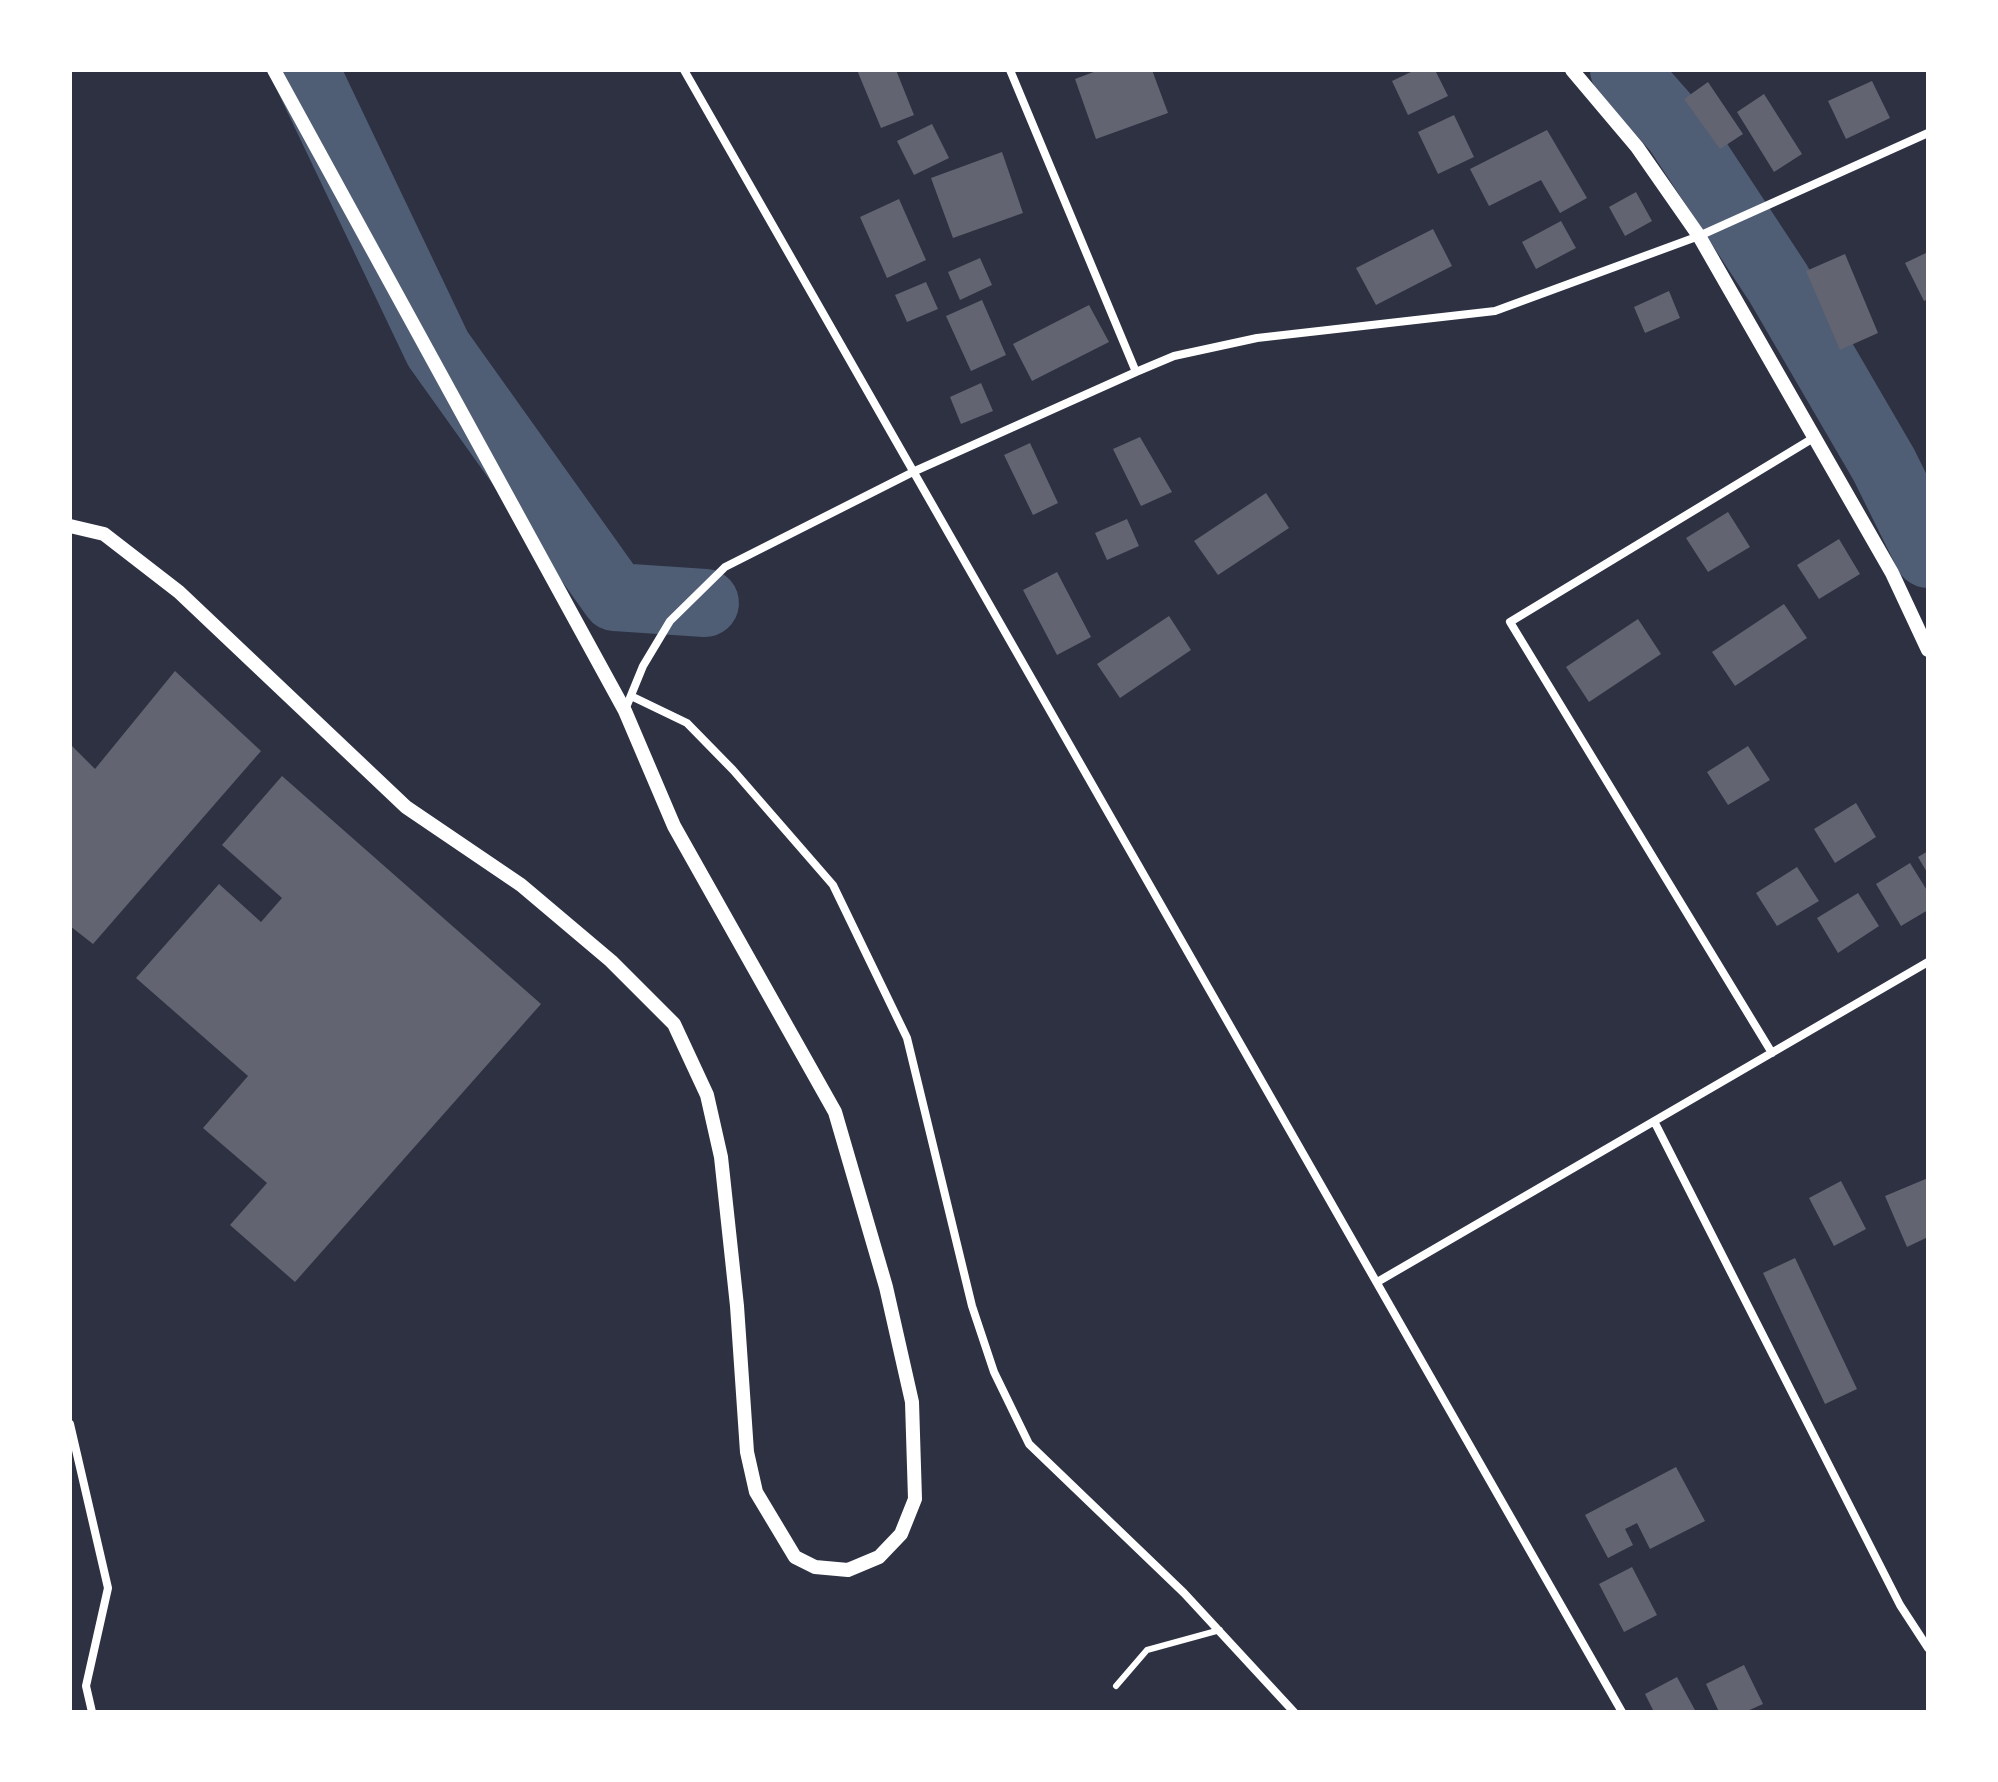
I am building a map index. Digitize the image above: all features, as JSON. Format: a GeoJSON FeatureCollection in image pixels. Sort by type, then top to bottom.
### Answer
{"type":"FeatureCollection","features":[{"type":"Feature","properties":{"kind":"street"},"geometry":{"type":"LineString","coordinates":[[70,526],[104,534],[179,592],[406,807],[521,885],[611,961],[674,1024],[707,1095],[721,1157],[737,1306],[747,1452],[756,1492],[795,1557],[815,1567],[848,1570],[879,1557],[901,1534],[915,1499],[912,1402],[886,1287],[835,1112],[674,826],[625,711],[274,70]]}},
{"type":"Feature","properties":{"kind":"street"},"geometry":{"type":"LineString","coordinates":[[1010,70],[1136,372]]}},
{"type":"Feature","properties":{"kind":"street"},"geometry":{"type":"LineString","coordinates":[[1572,70],[1637,147],[1699,236],[1892,573],[1928,650]]}},
{"type":"Feature","properties":{"kind":"street"},"geometry":{"type":"LineString","coordinates":[[686,71],[1072,746],[1147,884],[1159,897],[1379,1281],[1622,1712]]}},
{"type":"Feature","properties":{"kind":"street"},"geometry":{"type":"LineString","coordinates":[[625,711],[643,666],[670,621],[725,567],[915,471],[1136,372],[1174,356],[1257,338],[1495,311],[1699,236],[1928,133]]}},
{"type":"Feature","properties":{"kind":"street"},"geometry":{"type":"LineString","coordinates":[[1772,1053],[1510,622],[1816,436]]}},
{"type":"Feature","properties":{"kind":"street"},"geometry":{"type":"LineString","coordinates":[[631,696],[687,723],[733,770],[833,885],[907,1038],[972,1306],[994,1372],[1029,1444],[1220,1630],[1294,1712]]}},
{"type":"Feature","properties":{"kind":"street"},"geometry":{"type":"LineString","coordinates":[[1379,1281],[1928,962]]}},
{"type":"Feature","properties":{"kind":"street"},"geometry":{"type":"LineString","coordinates":[[1654,1121],[1900,1605],[1928,1648]]}},
{"type":"Feature","properties":{"kind":"street"},"geometry":{"type":"LineString","coordinates":[[70,1424],[108,1588],[86,1686],[92,1712]]}},
{"type":"Feature","properties":{"kind":"lane"},"geometry":{"type":"LineString","coordinates":[[1116,1686],[1147,1650],[1220,1630]]}},
{"type":"Feature","properties":{"kind":"building"},"geometry":{"type":"Polygon","coordinates":[[[857,70],[896,70],[914,115],[881,128],[857,70]]]}},
{"type":"Feature","properties":{"kind":"building"},"geometry":{"type":"Polygon","coordinates":[[[1099,70],[1152,70],[1168,113],[1096,139],[1075,79],[1099,70]]]}},
{"type":"Feature","properties":{"kind":"building"},"geometry":{"type":"Polygon","coordinates":[[[1415,70],[1435,70],[1448,96],[1408,115],[1392,81],[1415,70]]]}},
{"type":"Feature","properties":{"kind":"building"},"geometry":{"type":"Polygon","coordinates":[[[1872,81],[1890,118],[1846,139],[1828,101],[1872,81]]]}},
{"type":"Feature","properties":{"kind":"building"},"geometry":{"type":"Polygon","coordinates":[[[1708,82],[1743,134],[1720,149],[1684,99],[1708,82]]]}},
{"type":"Feature","properties":{"kind":"building"},"geometry":{"type":"Polygon","coordinates":[[[1764,94],[1802,154],[1774,172],[1737,112],[1764,94]]]}},
{"type":"Feature","properties":{"kind":"building"},"geometry":{"type":"Polygon","coordinates":[[[1454,115],[1474,157],[1438,174],[1418,132],[1454,115]]]}},
{"type":"Feature","properties":{"kind":"building"},"geometry":{"type":"Polygon","coordinates":[[[932,124],[949,158],[914,175],[897,141],[932,124]]]}},
{"type":"Feature","properties":{"kind":"building"},"geometry":{"type":"Polygon","coordinates":[[[1547,130],[1587,198],[1560,213],[1541,180],[1489,206],[1470,169],[1547,130]]]}},
{"type":"Feature","properties":{"kind":"building"},"geometry":{"type":"Polygon","coordinates":[[[1002,152],[1023,213],[953,238],[931,178],[1002,152]]]}},
{"type":"Feature","properties":{"kind":"building"},"geometry":{"type":"Polygon","coordinates":[[[1636,192],[1652,221],[1625,236],[1609,207],[1636,192]]]}},
{"type":"Feature","properties":{"kind":"building"},"geometry":{"type":"Polygon","coordinates":[[[899,199],[926,260],[887,278],[860,217],[899,199]]]}},
{"type":"Feature","properties":{"kind":"building"},"geometry":{"type":"Polygon","coordinates":[[[1561,221],[1576,248],[1536,269],[1522,242],[1561,221]]]}},
{"type":"Feature","properties":{"kind":"building"},"geometry":{"type":"Polygon","coordinates":[[[1433,229],[1452,266],[1376,305],[1356,268],[1433,229]]]}},
{"type":"Feature","properties":{"kind":"building"},"geometry":{"type":"Polygon","coordinates":[[[1928,252],[1928,299],[1924,301],[1905,263],[1928,252]]]}},
{"type":"Feature","properties":{"kind":"building"},"geometry":{"type":"Polygon","coordinates":[[[1845,254],[1878,333],[1840,350],[1806,271],[1845,254]]]}},
{"type":"Feature","properties":{"kind":"building"},"geometry":{"type":"Polygon","coordinates":[[[980,258],[992,285],[960,300],[948,272],[980,258]]]}},
{"type":"Feature","properties":{"kind":"building"},"geometry":{"type":"Polygon","coordinates":[[[926,282],[938,309],[907,322],[895,295],[926,282]]]}},
{"type":"Feature","properties":{"kind":"building"},"geometry":{"type":"Polygon","coordinates":[[[1669,291],[1680,318],[1645,333],[1634,307],[1669,291]]]}},
{"type":"Feature","properties":{"kind":"building"},"geometry":{"type":"Polygon","coordinates":[[[982,300],[1006,355],[971,371],[946,316],[982,300]]]}},
{"type":"Feature","properties":{"kind":"building"},"geometry":{"type":"Polygon","coordinates":[[[1089,305],[1109,342],[1032,381],[1013,344],[1089,305]]]}},
{"type":"Feature","properties":{"kind":"building"},"geometry":{"type":"Polygon","coordinates":[[[981,383],[993,411],[961,424],[950,397],[981,383]]]}},
{"type":"Feature","properties":{"kind":"building"},"geometry":{"type":"Polygon","coordinates":[[[1140,437],[1172,492],[1141,506],[1113,449],[1140,437]]]}},
{"type":"Feature","properties":{"kind":"building"},"geometry":{"type":"Polygon","coordinates":[[[1030,443],[1058,503],[1033,515],[1004,455],[1030,443]]]}},
{"type":"Feature","properties":{"kind":"building"},"geometry":{"type":"Polygon","coordinates":[[[1266,493],[1289,528],[1218,575],[1194,541],[1266,493]]]}},
{"type":"Feature","properties":{"kind":"building"},"geometry":{"type":"Polygon","coordinates":[[[1728,512],[1750,547],[1708,572],[1686,538],[1728,512]]]}},
{"type":"Feature","properties":{"kind":"building"},"geometry":{"type":"Polygon","coordinates":[[[1127,519],[1139,546],[1107,560],[1095,533],[1127,519]]]}},
{"type":"Feature","properties":{"kind":"building"},"geometry":{"type":"Polygon","coordinates":[[[1839,539],[1860,574],[1819,599],[1797,565],[1839,539]]]}},
{"type":"Feature","properties":{"kind":"building"},"geometry":{"type":"Polygon","coordinates":[[[1057,572],[1091,637],[1057,655],[1023,590],[1057,572]]]}},
{"type":"Feature","properties":{"kind":"building"},"geometry":{"type":"Polygon","coordinates":[[[1784,604],[1807,638],[1735,686],[1712,652],[1784,604]]]}},
{"type":"Feature","properties":{"kind":"building"},"geometry":{"type":"Polygon","coordinates":[[[1169,616],[1191,650],[1120,698],[1097,664],[1169,616]]]}},
{"type":"Feature","properties":{"kind":"building"},"geometry":{"type":"Polygon","coordinates":[[[1638,619],[1661,654],[1589,702],[1566,667],[1638,619]]]}},
{"type":"Feature","properties":{"kind":"building"},"geometry":{"type":"Polygon","coordinates":[[[175,671],[261,751],[93,944],[70,926],[70,749],[72,746],[95,769],[175,671]]]}},
{"type":"Feature","properties":{"kind":"building"},"geometry":{"type":"Polygon","coordinates":[[[1748,746],[1770,780],[1728,805],[1707,772],[1748,746]]]}},
{"type":"Feature","properties":{"kind":"building"},"geometry":{"type":"Polygon","coordinates":[[[282,776],[541,1004],[295,1282],[230,1225],[267,1183],[203,1128],[248,1076],[136,978],[219,884],[261,922],[282,898],[222,845],[282,776]]]}},
{"type":"Feature","properties":{"kind":"building"},"geometry":{"type":"Polygon","coordinates":[[[1856,803],[1876,837],[1835,863],[1814,829],[1856,803]]]}},
{"type":"Feature","properties":{"kind":"building"},"geometry":{"type":"Polygon","coordinates":[[[1928,851],[1928,874],[1918,857],[1928,851]]]}},
{"type":"Feature","properties":{"kind":"building"},"geometry":{"type":"Polygon","coordinates":[[[1910,863],[1928,892],[1928,910],[1901,926],[1876,884],[1910,863]]]}},
{"type":"Feature","properties":{"kind":"building"},"geometry":{"type":"Polygon","coordinates":[[[1797,867],[1819,901],[1777,926],[1756,893],[1797,867]]]}},
{"type":"Feature","properties":{"kind":"building"},"geometry":{"type":"Polygon","coordinates":[[[1858,893],[1879,926],[1838,953],[1817,918],[1858,893]]]}},
{"type":"Feature","properties":{"kind":"building"},"geometry":{"type":"Polygon","coordinates":[[[1928,1178],[1928,1237],[1907,1247],[1885,1196],[1928,1178]]]}},
{"type":"Feature","properties":{"kind":"building"},"geometry":{"type":"Polygon","coordinates":[[[1841,1181],[1866,1229],[1834,1246],[1809,1198],[1841,1181]]]}},
{"type":"Feature","properties":{"kind":"building"},"geometry":{"type":"Polygon","coordinates":[[[1795,1258],[1857,1389],[1825,1404],[1763,1273],[1795,1258]]]}},
{"type":"Feature","properties":{"kind":"building"},"geometry":{"type":"Polygon","coordinates":[[[1676,1467],[1705,1521],[1650,1549],[1637,1523],[1625,1529],[1633,1545],[1608,1558],[1585,1515],[1676,1467]]]}},
{"type":"Feature","properties":{"kind":"building"},"geometry":{"type":"Polygon","coordinates":[[[1632,1567],[1657,1615],[1624,1632],[1599,1584],[1632,1567]]]}},
{"type":"Feature","properties":{"kind":"building"},"geometry":{"type":"Polygon","coordinates":[[[1744,1665],[1763,1704],[1745,1712],[1719,1712],[1706,1684],[1744,1665]]]}},
{"type":"Feature","properties":{"kind":"building"},"geometry":{"type":"Polygon","coordinates":[[[1677,1677],[1696,1712],[1654,1712],[1645,1694],[1677,1677]]]}},
{"type":"Feature","properties":{"kind":"waterway"},"geometry":{"type":"LineString","coordinates":[[305,70],[438,349],[615,597],[705,603]]}},
{"type":"Feature","properties":{"kind":"waterway"},"geometry":{"type":"LineString","coordinates":[[1624,70],[1678,131],[1778,283],[1884,465],[1928,554]]}}]}
